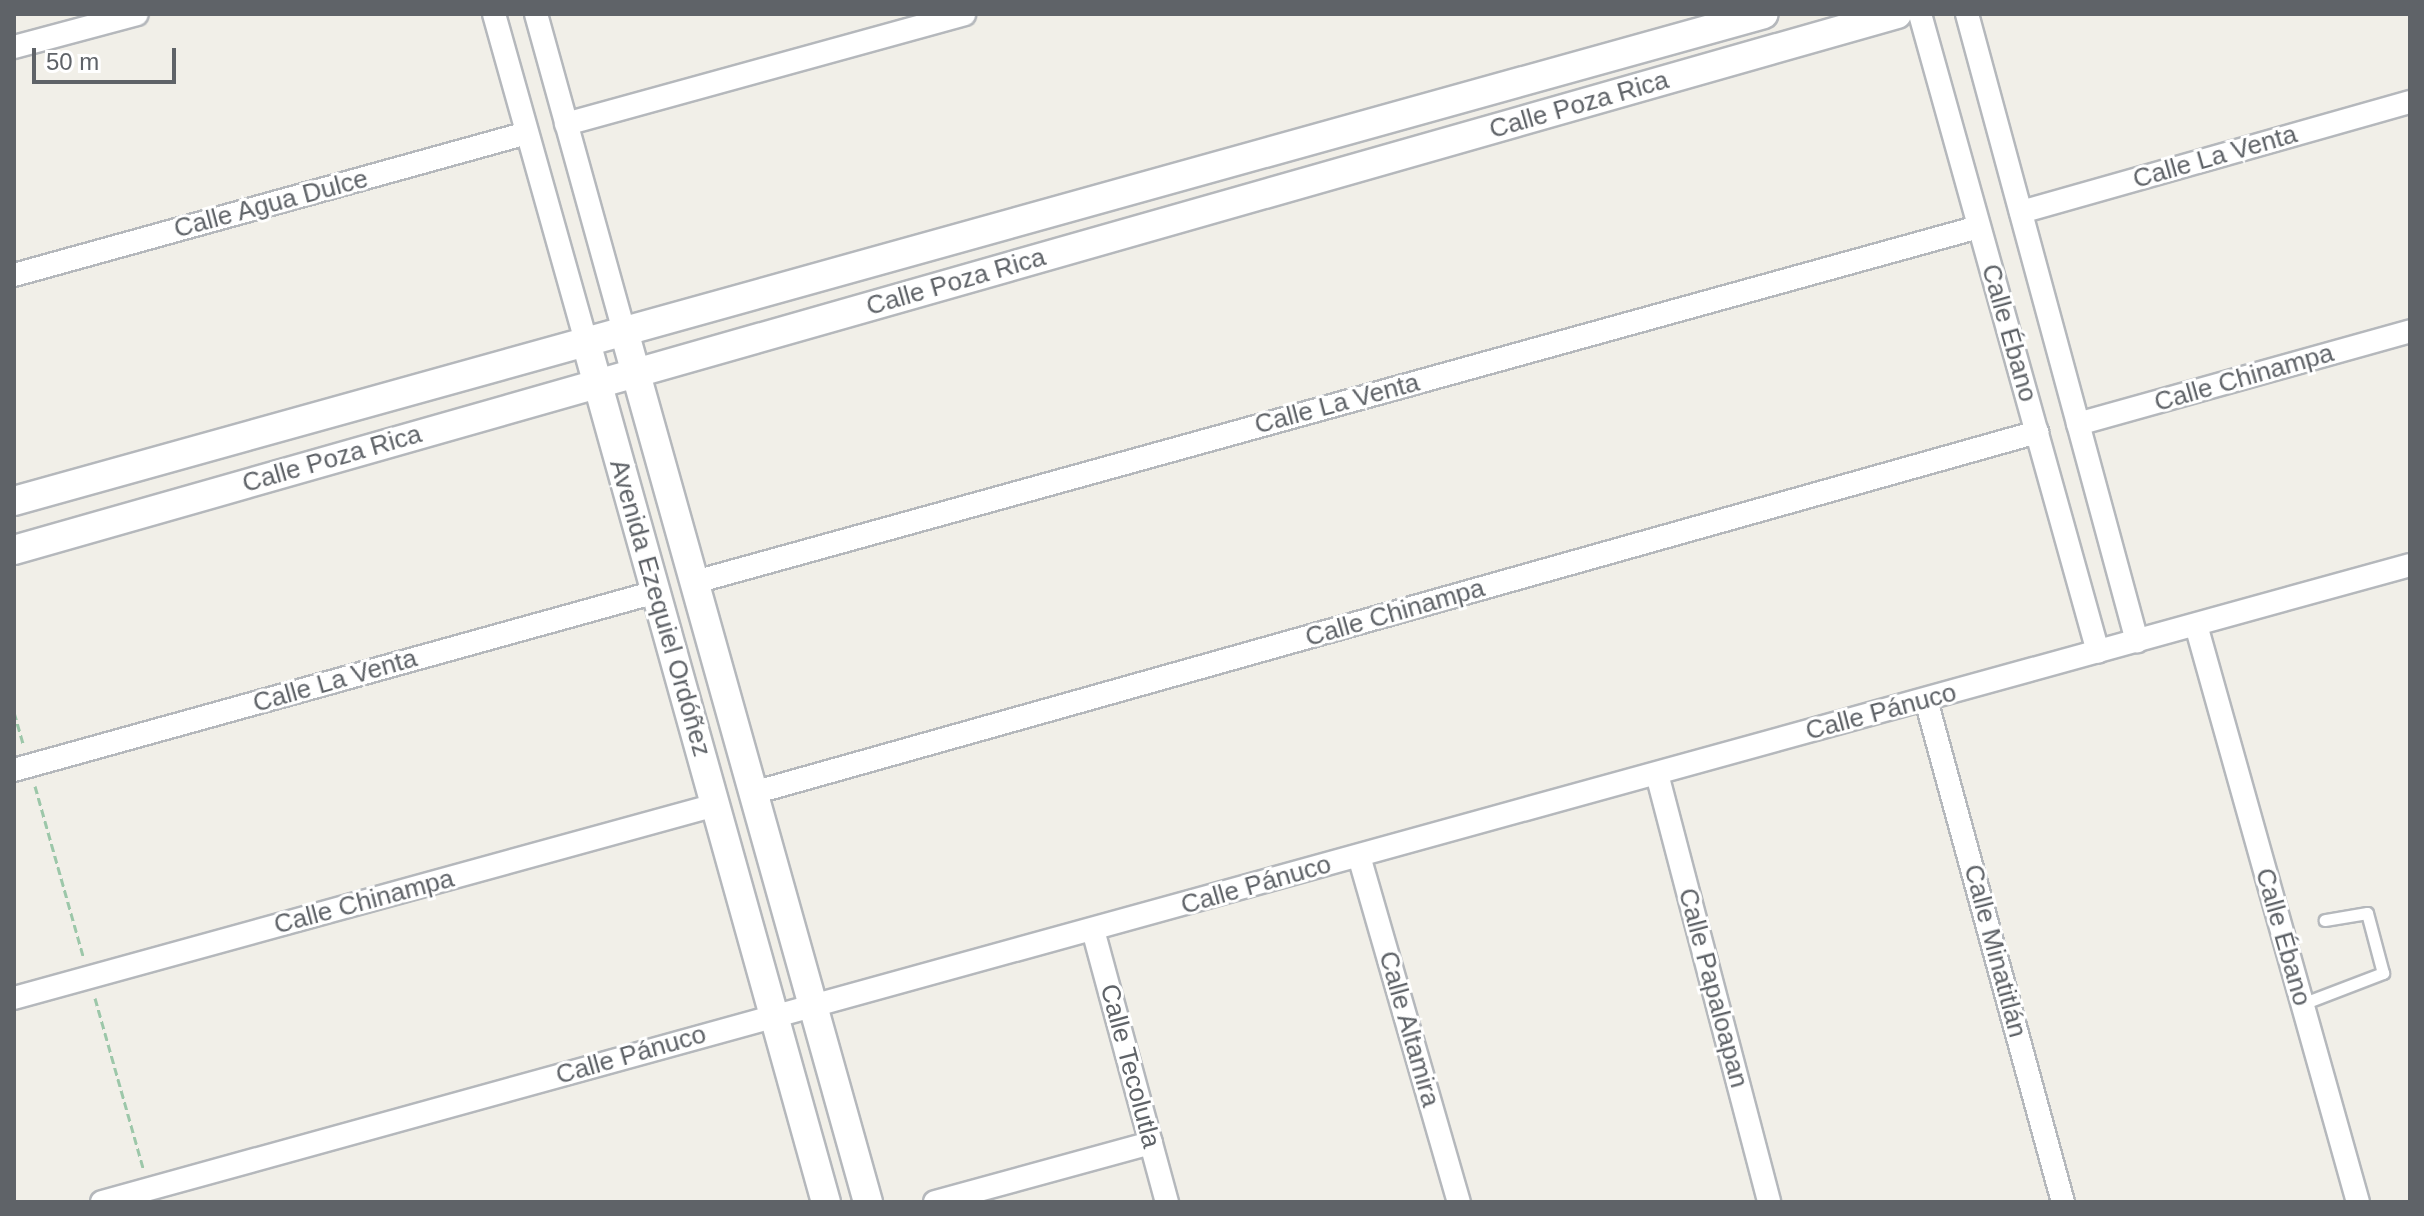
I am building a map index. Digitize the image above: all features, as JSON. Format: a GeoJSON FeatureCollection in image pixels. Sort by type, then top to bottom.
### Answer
{"type":"FeatureCollection","features":[{"type":"Feature","properties":{"kind":"street"},"geometry":{"type":"LineString","coordinates":[[14,47],[137,14]]}},
{"type":"Feature","properties":{"kind":"street","name":"Avenida Ezequiel Ordóñez"},"geometry":{"type":"LineString","coordinates":[[494,14],[826,1202]]}},
{"type":"Feature","properties":{"kind":"street","name":"Avenida Ezequiel Ordóñez"},"geometry":{"type":"LineString","coordinates":[[536,14],[868,1202]]}},
{"type":"Feature","properties":{"kind":"street"},"geometry":{"type":"LineString","coordinates":[[566,124],[964,14]]}},
{"type":"Feature","properties":{"kind":"street","name":"Calle Poza Rica"},"geometry":{"type":"LineString","coordinates":[[14,501],[1764,14]]}},
{"type":"Feature","properties":{"kind":"street","name":"Calle Poza Rica"},"geometry":{"type":"LineString","coordinates":[[14,550],[1897,14]]}},
{"type":"Feature","properties":{"kind":"street","name":"Calle Ébano"},"geometry":{"type":"LineString","coordinates":[[1920,14],[2098,652]]}},
{"type":"Feature","properties":{"kind":"street","name":"Calle Ébano"},"geometry":{"type":"LineString","coordinates":[[1967,14],[2137,641]]}},
{"type":"Feature","properties":{"kind":"street","name":"Calle La Venta"},"geometry":{"type":"LineString","coordinates":[[2021,212],[2410,102]]}},
{"type":"Feature","properties":{"kind":"street","name":"Calle Agua Dulce"},"geometry":{"type":"LineString","coordinates":[[14,275],[527,133]]}},
{"type":"Feature","properties":{"kind":"street"},"geometry":{"type":"LineString","coordinates":[[1289,146],[1299,164],[1297,185]]}},
{"type":"Feature","properties":{"kind":"street"},"geometry":{"type":"LineString","coordinates":[[1213,168],[1210,188],[1219,207]]}},
{"type":"Feature","properties":{"kind":"street","name":"Calle La Venta"},"geometry":{"type":"LineString","coordinates":[[695,582],[1979,227]]}},
{"type":"Feature","properties":{"kind":"street","name":"Calle Chinampa"},"geometry":{"type":"LineString","coordinates":[[2078,424],[2410,331]]}},
{"type":"Feature","properties":{"kind":"street","name":"Calle Chinampa"},"geometry":{"type":"LineString","coordinates":[[753,793],[2037,432]]}},
{"type":"Feature","properties":{"kind":"street"},"geometry":{"type":"LineString","coordinates":[[14,530],[14,543]]}},
{"type":"Feature","properties":{"kind":"street","name":"Calle Pánuco"},"geometry":{"type":"LineString","coordinates":[[102,1202],[2410,565]]}},
{"type":"Feature","properties":{"kind":"street","name":"Calle La Venta"},"geometry":{"type":"LineString","coordinates":[[14,770],[656,592]]}},
{"type":"Feature","properties":{"kind":"street","name":"Calle Ébano"},"geometry":{"type":"LineString","coordinates":[[2196,625],[2358,1202]]}},
{"type":"Feature","properties":{"kind":"street","name":"Calle Minatitlán"},"geometry":{"type":"LineString","coordinates":[[1926,700],[2063,1202]]}},
{"type":"Feature","properties":{"kind":"street","name":"Calle Papaloapan"},"geometry":{"type":"LineString","coordinates":[[1657,774],[1769,1202]]}},
{"type":"Feature","properties":{"kind":"street","name":"Calle Chinampa"},"geometry":{"type":"LineString","coordinates":[[14,998],[715,805]]}},
{"type":"Feature","properties":{"kind":"street","name":"Calle Altamira"},"geometry":{"type":"LineString","coordinates":[[1359,856],[1459,1202]]}},
{"type":"Feature","properties":{"kind":"street","name":"Calle Tecolutla"},"geometry":{"type":"LineString","coordinates":[[1093,930],[1167,1202]]}},
{"type":"Feature","properties":{"kind":"street"},"geometry":{"type":"LineString","coordinates":[[935,1202],[1151,1143]]}},
{"type":"Feature","properties":{"kind":"lane"},"geometry":{"type":"LineString","coordinates":[[2302,1004],[2383,973],[2367,913],[2325,920]]}}]}
